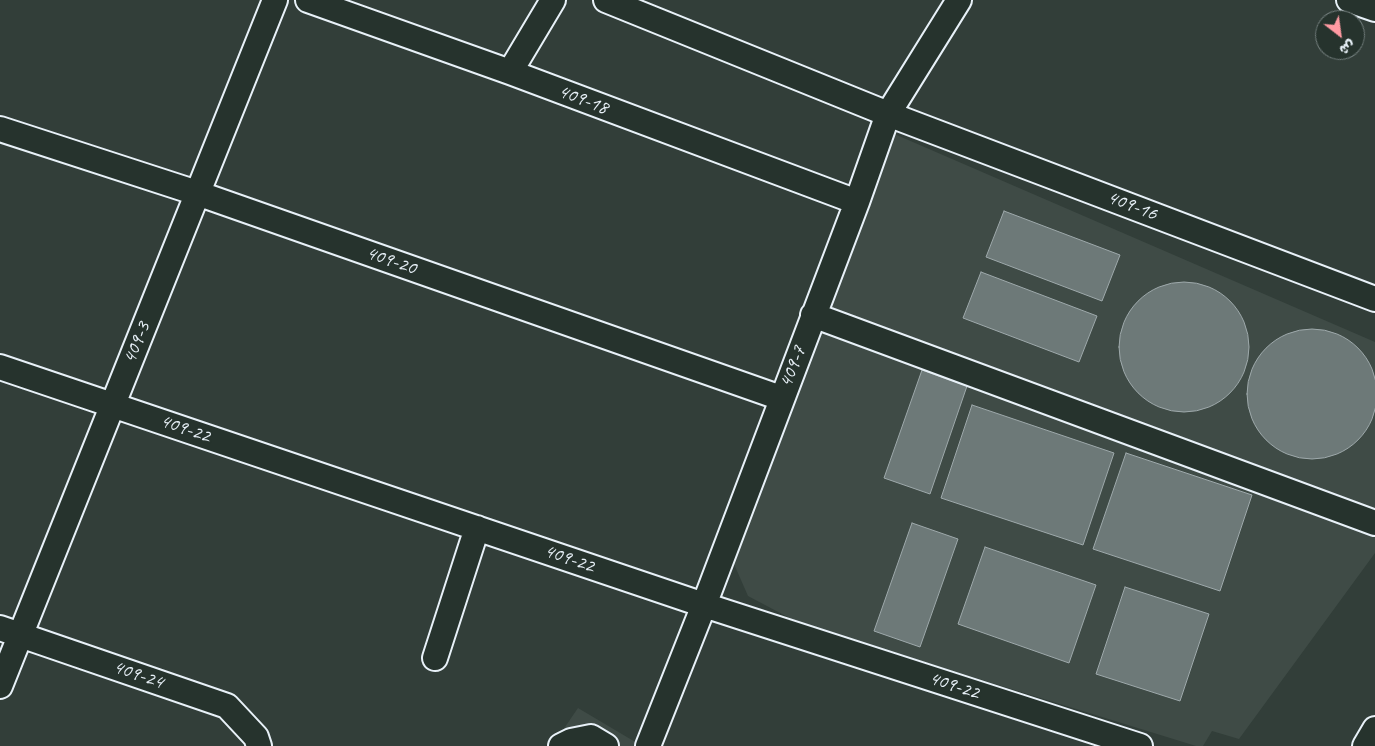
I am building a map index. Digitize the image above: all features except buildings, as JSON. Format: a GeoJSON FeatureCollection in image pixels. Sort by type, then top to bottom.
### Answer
{"type":"FeatureCollection","features":[{"type":"Feature","properties":{"kind":"street","name":"409-3"},"geometry":{"type":"LineString","coordinates":[[0,686],[10,631],[113,405],[275,0]]}},
{"type":"Feature","properties":{"kind":"street","name":"409-18"},"geometry":{"type":"LineString","coordinates":[[308,0],[510,72],[857,202]]}},
{"type":"Feature","properties":{"kind":"street"},"geometry":{"type":"LineString","coordinates":[[510,72],[553,0]]}},
{"type":"Feature","properties":{"kind":"street","name":"409-16"},"geometry":{"type":"LineString","coordinates":[[606,0],[888,114],[1375,299]]}},
{"type":"Feature","properties":{"kind":"street","name":"409-7"},"geometry":{"type":"LineString","coordinates":[[648,746],[704,605],[857,202],[888,114],[960,0]]}},
{"type":"Feature","properties":{"kind":"street"},"geometry":{"type":"LineString","coordinates":[[1349,0],[1375,10]]}},
{"type":"Feature","properties":{"kind":"street","name":"409-20"},"geometry":{"type":"LineString","coordinates":[[0,129],[197,193],[781,398]]}},
{"type":"Feature","properties":{"kind":"street"},"geometry":{"type":"LineString","coordinates":[[813,316],[1375,523]]}},
{"type":"Feature","properties":{"kind":"street","name":"409-22"},"geometry":{"type":"LineString","coordinates":[[0,368],[704,605],[1092,739],[1140,746]]}},
{"type":"Feature","properties":{"kind":"street"},"geometry":{"type":"LineString","coordinates":[[435,658],[477,528]]}},
{"type":"Feature","properties":{"kind":"street","name":"409-24"},"geometry":{"type":"LineString","coordinates":[[10,631],[227,706],[256,737],[259,746]]}},
{"type":"Feature","properties":{"kind":"street"},"geometry":{"type":"LineString","coordinates":[[1365,746],[1375,729]]}},
{"type":"Feature","properties":{"kind":"street"},"geometry":{"type":"LineString","coordinates":[[561,746],[571,741],[592,737],[606,746]]}},
{"type":"Feature","properties":{"kind":"shaded area"},"geometry":{"type":"Polygon","coordinates":[[[892,133],[1375,342],[1375,553],[1239,739],[1212,731],[1203,746],[1196,746],[801,624],[748,596],[734,564],[892,133]]]}},
{"type":"Feature","properties":{"kind":"shaded area"},"geometry":{"type":"Polygon","coordinates":[[[1004,211],[1120,255],[1102,301],[986,257],[1004,211]]]}},
{"type":"Feature","properties":{"kind":"shaded area"},"geometry":{"type":"Polygon","coordinates":[[[981,272],[1097,316],[1079,362],[963,318],[981,272]]]}},
{"type":"Feature","properties":{"kind":"shaded area"},"geometry":{"type":"Polygon","coordinates":[[[1184,282],[1197,283],[1209,287],[1230,301],[1244,322],[1248,334],[1248,360],[1244,372],[1230,393],[1209,407],[1197,411],[1184,412],[1171,411],[1159,407],[1138,393],[1124,372],[1120,360],[1119,347],[1120,334],[1124,322],[1138,301],[1159,287],[1171,283],[1184,282]]]}},
{"type":"Feature","properties":{"kind":"shaded area"},"geometry":{"type":"Polygon","coordinates":[[[1312,329],[1325,330],[1337,334],[1358,348],[1372,369],[1376,381],[1376,407],[1372,419],[1358,440],[1337,454],[1325,458],[1312,459],[1299,458],[1287,454],[1266,440],[1252,419],[1248,407],[1247,394],[1248,381],[1252,369],[1266,348],[1287,334],[1299,330],[1312,329]]]}},
{"type":"Feature","properties":{"kind":"shaded area"},"geometry":{"type":"Polygon","coordinates":[[[922,370],[967,386],[930,494],[884,478],[922,370]]]}},
{"type":"Feature","properties":{"kind":"shaded area"},"geometry":{"type":"Polygon","coordinates":[[[972,405],[1114,453],[1083,545],[941,498],[972,405]]]}},
{"type":"Feature","properties":{"kind":"shaded area"},"geometry":{"type":"Polygon","coordinates":[[[1126,453],[1252,495],[1220,591],[1093,549],[1126,453]]]}},
{"type":"Feature","properties":{"kind":"shaded area"},"geometry":{"type":"Polygon","coordinates":[[[912,523],[958,539],[920,647],[874,631],[912,523]]]}},
{"type":"Feature","properties":{"kind":"shaded area"},"geometry":{"type":"Polygon","coordinates":[[[985,547],[1096,585],[1069,663],[958,624],[985,547]]]}},
{"type":"Feature","properties":{"kind":"shaded area"},"geometry":{"type":"Polygon","coordinates":[[[1125,587],[1209,614],[1180,701],[1096,674],[1125,587]]]}},
{"type":"Feature","properties":{"kind":"shaded area"},"geometry":{"type":"Polygon","coordinates":[[[578,708],[642,746],[552,746],[578,708]]]}}]}
